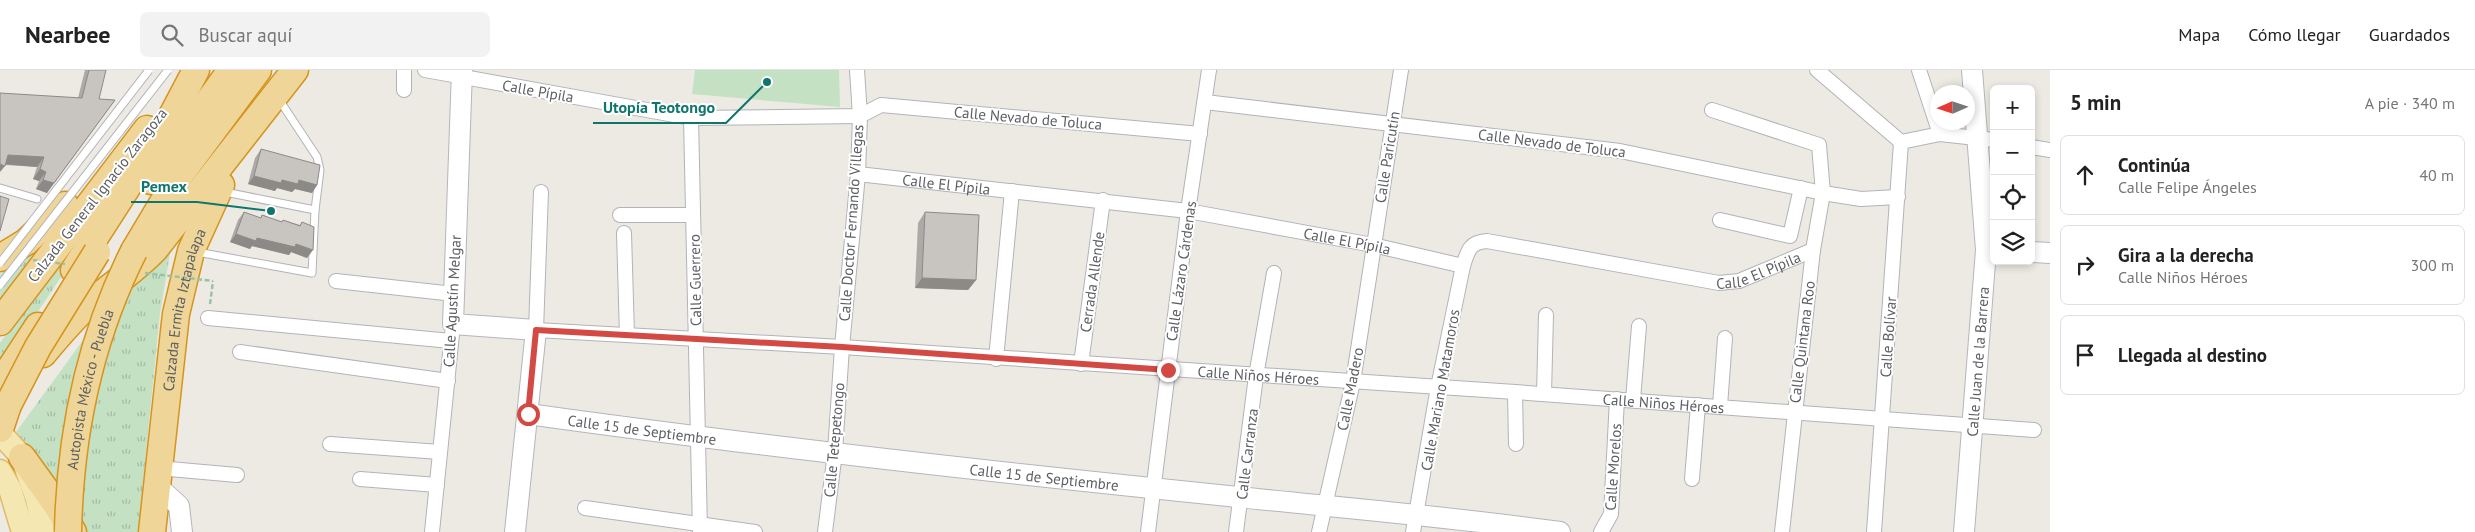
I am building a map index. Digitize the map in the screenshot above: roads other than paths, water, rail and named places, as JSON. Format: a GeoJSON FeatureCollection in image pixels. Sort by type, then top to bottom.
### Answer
{"type":"FeatureCollection","features":[{"type":"Feature","properties":{"kind":"highway","name":"Calzada General Ignacio Zaragoza"},"geometry":{"type":"LineString","coordinates":[[0,322],[157,116],[196,70]]}},
{"type":"Feature","properties":{"kind":"highway"},"geometry":{"type":"LineString","coordinates":[[2,411],[166,126],[196,70]]}},
{"type":"Feature","properties":{"kind":"highway","name":"Autopista México - Puebla"},"geometry":{"type":"LineString","coordinates":[[68,532],[72,458],[77,417],[86,378],[115,288],[134,251],[177,179],[258,70]]}},
{"type":"Feature","properties":{"kind":"highway"},"geometry":{"type":"LineString","coordinates":[[2,411],[64,328],[91,303],[136,269],[156,249],[295,70]]}},
{"type":"Feature","properties":{"kind":"highway"},"geometry":{"type":"LineString","coordinates":[[2,411],[38,347],[97,252],[226,76]]}},
{"type":"Feature","properties":{"kind":"highway"},"geometry":{"type":"LineString","coordinates":[[0,258],[26,242],[157,116]]}},
{"type":"Feature","properties":{"kind":"highway","name":"Calzada Ermita Iztapalapa"},"geometry":{"type":"LineString","coordinates":[[152,532],[173,327],[192,251],[238,143]]}},
{"type":"Feature","properties":{"kind":"highway"},"geometry":{"type":"LineString","coordinates":[[22,457],[56,504],[73,532]]}},
{"type":"Feature","properties":{"kind":"main road"},"geometry":{"type":"LineString","coordinates":[[2,411],[22,457],[37,499],[44,532]]}},
{"type":"Feature","properties":{"kind":"main road"},"geometry":{"type":"LineString","coordinates":[[0,471],[10,489],[23,532]]}},
{"type":"Feature","properties":{"kind":"street"},"geometry":{"type":"LineString","coordinates":[[404,70],[404,90]]}},
{"type":"Feature","properties":{"kind":"street","name":"Calle Pípila"},"geometry":{"type":"LineString","coordinates":[[425,70],[461,74],[691,118],[860,116]]}},
{"type":"Feature","properties":{"kind":"street","name":"Calle Doctor Fernando Villegas"},"geometry":{"type":"LineString","coordinates":[[842,347],[858,174],[860,116],[857,70]]}},
{"type":"Feature","properties":{"kind":"street","name":"Calle Lázaro Cárdenas"},"geometry":{"type":"LineString","coordinates":[[1148,532],[1188,211],[1209,70]]}},
{"type":"Feature","properties":{"kind":"street","name":"Calle Paricutín"},"geometry":{"type":"LineString","coordinates":[[1373,245],[1401,70]]}},
{"type":"Feature","properties":{"kind":"street"},"geometry":{"type":"LineString","coordinates":[[1817,70],[1901,142],[1940,134],[1984,138]]}},
{"type":"Feature","properties":{"kind":"street"},"geometry":{"type":"LineString","coordinates":[[1919,70],[1940,134]]}},
{"type":"Feature","properties":{"kind":"street","name":"Calle Juan de la Barrera"},"geometry":{"type":"LineString","coordinates":[[1964,532],[1990,250],[1984,138],[1972,70]]}},
{"type":"Feature","properties":{"kind":"street","name":"Calle Agustín Melgar"},"geometry":{"type":"LineString","coordinates":[[432,532],[452,333],[461,74]]}},
{"type":"Feature","properties":{"kind":"street","name":"Calle Nevado de Toluca"},"geometry":{"type":"LineString","coordinates":[[1204,102],[1620,151],[1824,193],[1861,199],[1898,197]]}},
{"type":"Feature","properties":{"kind":"street","name":"Calle Nevado de Toluca"},"geometry":{"type":"LineString","coordinates":[[860,116],[881,105],[1200,134]]}},
{"type":"Feature","properties":{"kind":"street","name":"Calle Quintana Roo"},"geometry":{"type":"LineString","coordinates":[[1712,110],[1819,145],[1824,193],[1813,250],[1782,532]]}},
{"type":"Feature","properties":{"kind":"street","name":"Calle Guerrero"},"geometry":{"type":"LineString","coordinates":[[691,118],[700,527]]}},
{"type":"Feature","properties":{"kind":"street","name":"Calle Bolívar"},"geometry":{"type":"LineString","coordinates":[[1874,532],[1901,142]]}},
{"type":"Feature","properties":{"kind":"street"},"geometry":{"type":"LineString","coordinates":[[2035,148],[2050,150]]}},
{"type":"Feature","properties":{"kind":"street","name":"Calle El Pípila"},"geometry":{"type":"LineString","coordinates":[[858,174],[1188,211],[1373,245],[1463,266],[1468,248],[1476,242],[1487,241],[1719,283],[1738,281],[1813,250]]}},
{"type":"Feature","properties":{"kind":"street"},"geometry":{"type":"LineString","coordinates":[[1720,220],[1790,236],[1801,188]]}},
{"type":"Feature","properties":{"kind":"street"},"geometry":{"type":"LineString","coordinates":[[996,359],[1012,191]]}},
{"type":"Feature","properties":{"kind":"street"},"geometry":{"type":"LineString","coordinates":[[514,532],[536,330],[541,192]]}},
{"type":"Feature","properties":{"kind":"street","name":"Cerrada Allende"},"geometry":{"type":"LineString","coordinates":[[1081,364],[1103,200]]}},
{"type":"Feature","properties":{"kind":"street"},"geometry":{"type":"LineString","coordinates":[[620,215],[693,215]]}},
{"type":"Feature","properties":{"kind":"street"},"geometry":{"type":"LineString","coordinates":[[624,233],[627,335]]}},
{"type":"Feature","properties":{"kind":"street","name":"Calle Madero"},"geometry":{"type":"LineString","coordinates":[[1319,532],[1353,382],[1373,245]]}},
{"type":"Feature","properties":{"kind":"street"},"geometry":{"type":"LineString","coordinates":[[2035,252],[2050,253]]}},
{"type":"Feature","properties":{"kind":"street","name":"Calle Mariano Matamoros"},"geometry":{"type":"LineString","coordinates":[[1415,523],[1438,387],[1463,266]]}},
{"type":"Feature","properties":{"kind":"street","name":"Calle Carranza"},"geometry":{"type":"LineString","coordinates":[[1236,532],[1256,376],[1274,273]]}},
{"type":"Feature","properties":{"kind":"street"},"geometry":{"type":"LineString","coordinates":[[336,281],[454,294]]}},
{"type":"Feature","properties":{"kind":"street"},"geometry":{"type":"LineString","coordinates":[[1544,394],[1546,315]]}},
{"type":"Feature","properties":{"kind":"street"},"geometry":{"type":"LineString","coordinates":[[208,318],[452,333]]}},
{"type":"Feature","properties":{"kind":"street"},"geometry":{"type":"LineString","coordinates":[[1633,400],[1639,326]]}},
{"type":"Feature","properties":{"kind":"street","name":"Calle Niños Héroes"},"geometry":{"type":"LineString","coordinates":[[452,333],[536,330],[842,347],[996,359],[1720,406],[2034,430]]}},
{"type":"Feature","properties":{"kind":"street"},"geometry":{"type":"LineString","coordinates":[[1720,406],[1725,338]]}},
{"type":"Feature","properties":{"kind":"street","name":"Calle Tetepetongo"},"geometry":{"type":"LineString","coordinates":[[826,532],[835,452],[842,347]]}},
{"type":"Feature","properties":{"kind":"street"},"geometry":{"type":"LineString","coordinates":[[240,352],[448,381]]}},
{"type":"Feature","properties":{"kind":"street"},"geometry":{"type":"LineString","coordinates":[[1515,392],[1516,444]]}},
{"type":"Feature","properties":{"kind":"street","name":"Calle Morelos"},"geometry":{"type":"LineString","coordinates":[[1601,532],[1611,514],[1617,399]]}},
{"type":"Feature","properties":{"kind":"street"},"geometry":{"type":"LineString","coordinates":[[1692,480],[1698,405]]}},
{"type":"Feature","properties":{"kind":"street","name":"Calle 15 de Septiembre"},"geometry":{"type":"LineString","coordinates":[[528,414],[697,437],[1241,498],[1326,505],[1415,523],[1560,532]]}},
{"type":"Feature","properties":{"kind":"street"},"geometry":{"type":"LineString","coordinates":[[330,444],[440,452]]}},
{"type":"Feature","properties":{"kind":"street"},"geometry":{"type":"LineString","coordinates":[[157,476],[237,475]]}},
{"type":"Feature","properties":{"kind":"street"},"geometry":{"type":"LineString","coordinates":[[157,476],[179,506],[182,532]]}},
{"type":"Feature","properties":{"kind":"street"},"geometry":{"type":"LineString","coordinates":[[360,479],[437,485]]}},
{"type":"Feature","properties":{"kind":"street"},"geometry":{"type":"LineString","coordinates":[[586,508],[700,527],[755,532]]}},
{"type":"Feature","properties":{"kind":"lane"},"geometry":{"type":"LineString","coordinates":[[0,264],[150,70]]}},
{"type":"Feature","properties":{"kind":"lane"},"geometry":{"type":"LineString","coordinates":[[0,285],[168,70]]}},
{"type":"Feature","properties":{"kind":"lane"},"geometry":{"type":"LineString","coordinates":[[192,251],[312,273],[315,210],[320,170],[317,157],[276,95]]}},
{"type":"Feature","properties":{"kind":"lane"},"geometry":{"type":"LineString","coordinates":[[0,188],[37,199]]}},
{"type":"Feature","properties":{"kind":"lane"},"geometry":{"type":"LineString","coordinates":[[219,190],[315,210]]}},
{"type":"Feature","properties":{"kind":"place","name":"Utopía Teotongo"},"geometry":{"type":"Point","coordinates":[767,82]}},
{"type":"Feature","properties":{"kind":"place","name":"Pemex"},"geometry":{"type":"Point","coordinates":[271,211]}}]}
